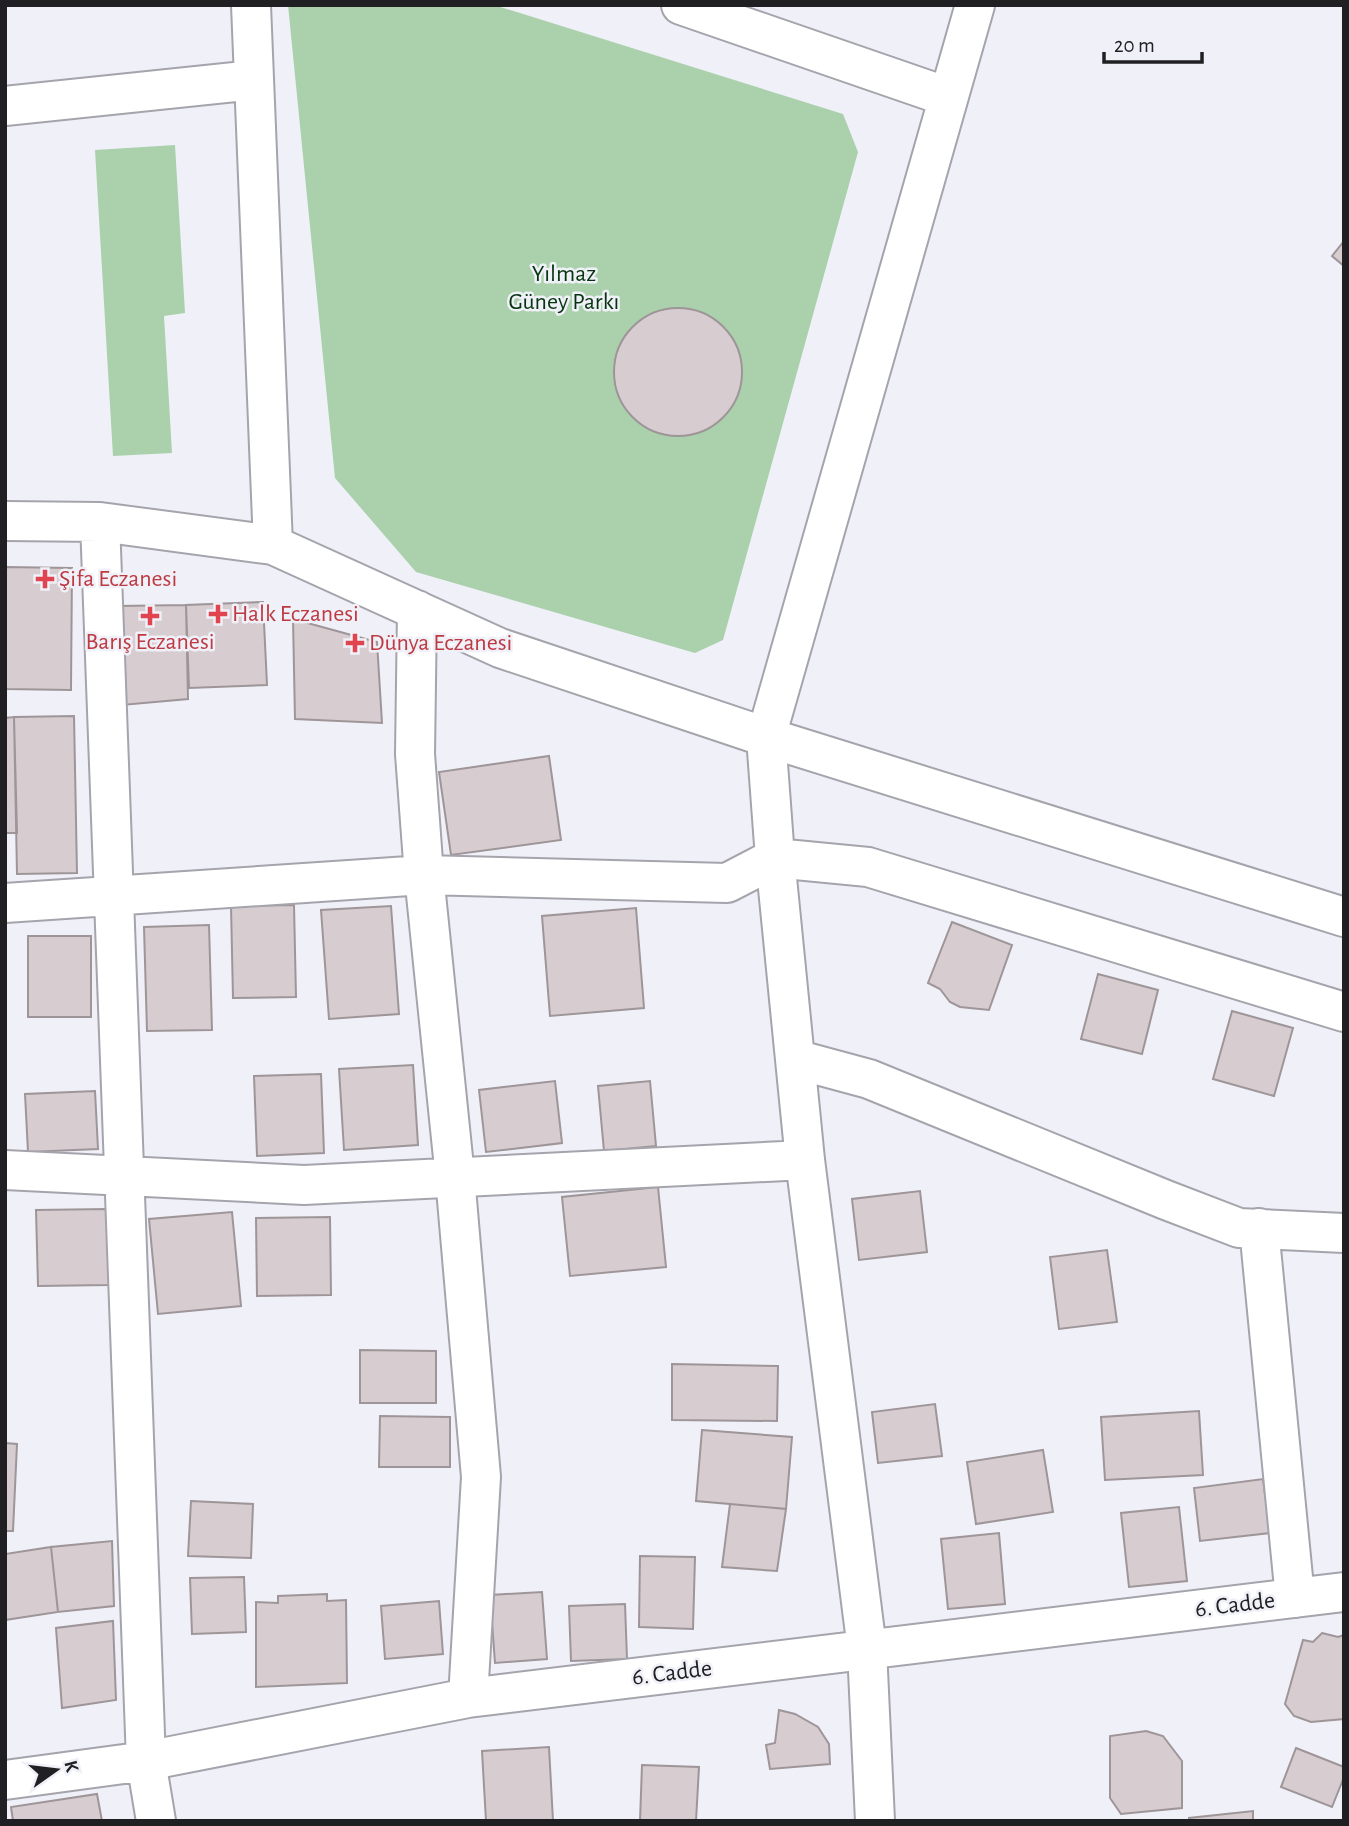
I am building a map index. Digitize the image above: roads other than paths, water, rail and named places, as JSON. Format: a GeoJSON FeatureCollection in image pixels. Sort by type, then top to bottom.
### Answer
{"type":"FeatureCollection","features":[{"type":"Feature","properties":{"kind":"street"},"geometry":{"type":"LineString","coordinates":[[251,5],[273,545]]}},
{"type":"Feature","properties":{"kind":"street"},"geometry":{"type":"LineString","coordinates":[[681,5],[948,97]]}},
{"type":"Feature","properties":{"kind":"street"},"geometry":{"type":"LineString","coordinates":[[875,1821],[867,1649],[805,1160],[775,858],[766,737],[975,5]]}},
{"type":"Feature","properties":{"kind":"street"},"geometry":{"type":"LineString","coordinates":[[5,106],[254,80]]}},
{"type":"Feature","properties":{"kind":"street"},"geometry":{"type":"LineString","coordinates":[[5,521],[100,522],[273,545],[500,648],[766,737],[1344,917]]}},
{"type":"Feature","properties":{"kind":"street"},"geometry":{"type":"LineString","coordinates":[[100,522],[115,896],[122,1176],[146,1761],[156,1821]]}},
{"type":"Feature","properties":{"kind":"street"},"geometry":{"type":"LineString","coordinates":[[417,610],[415,754],[481,1477],[468,1698]]}},
{"type":"Feature","properties":{"kind":"street"},"geometry":{"type":"LineString","coordinates":[[5,903],[424,875],[727,883],[775,858],[868,867],[1344,1012]]}},
{"type":"Feature","properties":{"kind":"street"},"geometry":{"type":"LineString","coordinates":[[795,1059],[869,1079],[1240,1228],[1344,1233]]}},
{"type":"Feature","properties":{"kind":"street"},"geometry":{"type":"LineString","coordinates":[[5,1170],[304,1185],[805,1160]]}},
{"type":"Feature","properties":{"kind":"street"},"geometry":{"type":"LineString","coordinates":[[1259,1228],[1295,1598]]}},
{"type":"Feature","properties":{"kind":"street","name":"6. Cadde"},"geometry":{"type":"LineString","coordinates":[[5,1780],[146,1761],[468,1698],[1344,1592]]}},
{"type":"Feature","properties":{"kind":"place","name":"Şifa Eczanesi"},"geometry":{"type":"Point","coordinates":[45,579]}},
{"type":"Feature","properties":{"kind":"place","name":"Halk Eczanesi"},"geometry":{"type":"Point","coordinates":[218,614]}},
{"type":"Feature","properties":{"kind":"place","name":"Barış Eczanesi"},"geometry":{"type":"Point","coordinates":[150,616]}},
{"type":"Feature","properties":{"kind":"place","name":"Dünya Eczanesi"},"geometry":{"type":"Point","coordinates":[355,643]}},
{"type":"Feature","properties":{"kind":"park label","name":"Yılmaz Güney Parkı"},"geometry":{"type":"Point","coordinates":[564,288]}}]}
